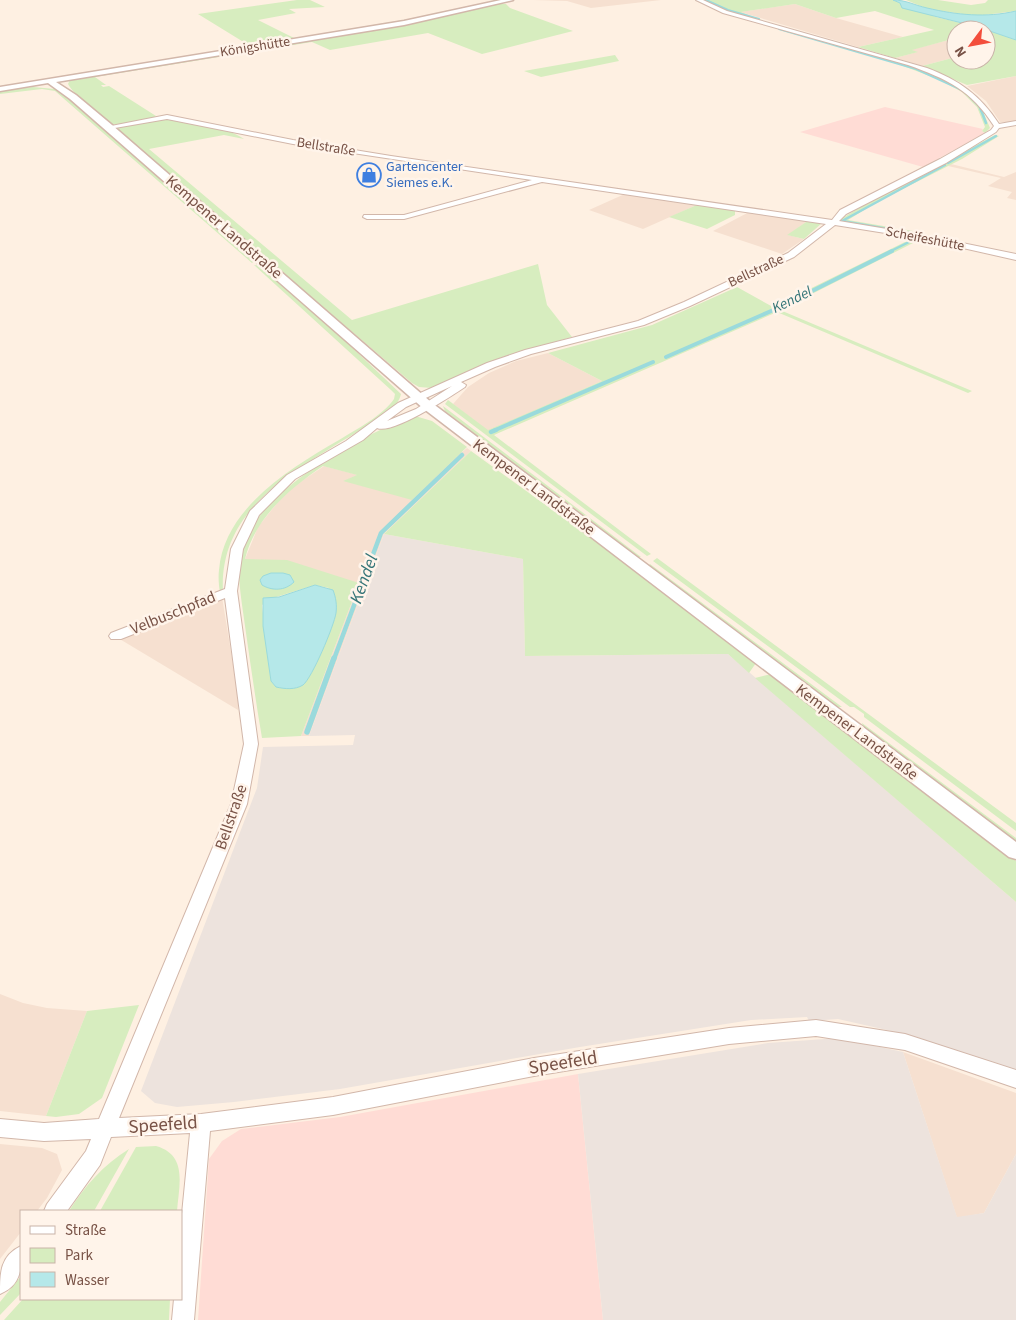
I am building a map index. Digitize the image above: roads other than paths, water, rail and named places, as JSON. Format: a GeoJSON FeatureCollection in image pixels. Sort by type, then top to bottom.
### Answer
{"type":"FeatureCollection","features":[{"type":"Feature","properties":{"kind":"street","name":"Königshütte"},"geometry":{"type":"LineString","coordinates":[[58,83],[404,23],[510,0]]}},
{"type":"Feature","properties":{"kind":"street"},"geometry":{"type":"LineString","coordinates":[[699,0],[725,12],[936,73],[958,83],[975,95],[985,106],[997,126]]}},
{"type":"Feature","properties":{"kind":"street","name":"Kempener Landstraße"},"geometry":{"type":"LineString","coordinates":[[0,89],[49,81],[58,83],[428,406],[1016,852]]}},
{"type":"Feature","properties":{"kind":"street","name":"Kempener Landstraße"},"geometry":{"type":"LineString","coordinates":[[0,89],[58,83]]}},
{"type":"Feature","properties":{"kind":"street","name":"Bellstraße"},"geometry":{"type":"LineString","coordinates":[[109,127],[167,117],[293,142],[816,219]]}},
{"type":"Feature","properties":{"kind":"street","name":"Bellstraße"},"geometry":{"type":"LineString","coordinates":[[351,442],[402,405],[491,365],[528,352],[653,319],[791,255],[844,212],[943,161],[994,131],[997,126],[1016,123]]}},
{"type":"Feature","properties":{"kind":"street","name":"Bellstraße"},"geometry":{"type":"LineString","coordinates":[[367,217],[404,217],[544,180]]}},
{"type":"Feature","properties":{"kind":"street","name":"Scheifeshütte"},"geometry":{"type":"LineString","coordinates":[[816,219],[923,237],[1016,257]]}},
{"type":"Feature","properties":{"kind":"street","name":"Bellstraße"},"geometry":{"type":"LineString","coordinates":[[55,1210],[93,1158],[239,804],[252,744],[231,591],[237,549],[254,514],[291,477],[351,442],[428,406],[491,365]]}},
{"type":"Feature","properties":{"kind":"street","name":"Velbuschpfad"},"geometry":{"type":"LineString","coordinates":[[116,636],[231,591]]}},
{"type":"Feature","properties":{"kind":"street","name":"Speefeld"},"geometry":{"type":"LineString","coordinates":[[0,1128],[44,1132],[201,1123],[333,1106],[534,1067],[729,1036],[816,1028],[905,1042],[1016,1079]]}},
{"type":"Feature","properties":{"kind":"street"},"geometry":{"type":"LineString","coordinates":[[183,1320],[201,1123]]}},
{"type":"Feature","properties":{"kind":"street"},"geometry":{"type":"LineString","coordinates":[[0,1283],[20,1258]]}},
{"type":"Feature","properties":{"kind":"water"},"geometry":{"type":"Polygon","coordinates":[[[893,0],[960,14],[983,15],[1016,11],[1016,40],[996,33],[996,20],[950,20],[902,8],[900,3],[893,0]]]}},
{"type":"Feature","properties":{"kind":"water"},"geometry":{"type":"Polygon","coordinates":[[[271,573],[290,575],[294,582],[287,587],[278,589],[262,585],[260,580],[263,576],[271,573]]]}},
{"type":"Feature","properties":{"kind":"water"},"geometry":{"type":"Polygon","coordinates":[[[315,585],[333,590],[336,610],[331,629],[317,663],[303,685],[290,689],[276,687],[271,681],[263,626],[263,598],[279,597],[315,585]]]}},
{"type":"Feature","properties":{"kind":"waterway","name":"Kendel"},"geometry":{"type":"LineString","coordinates":[[706,0],[728,10],[759,19]]}},
{"type":"Feature","properties":{"kind":"waterway","name":"Kendel"},"geometry":{"type":"LineString","coordinates":[[779,29],[916,69],[962,90]]}},
{"type":"Feature","properties":{"kind":"waterway","name":"Kendel"},"geometry":{"type":"LineString","coordinates":[[969,96],[979,106],[981,111]]}},
{"type":"Feature","properties":{"kind":"waterway","name":"Kendel"},"geometry":{"type":"LineString","coordinates":[[981,110],[986,123]]}},
{"type":"Feature","properties":{"kind":"waterway","name":"Kendel"},"geometry":{"type":"LineString","coordinates":[[948,163],[996,136]]}},
{"type":"Feature","properties":{"kind":"waterway","name":"Kendel"},"geometry":{"type":"LineString","coordinates":[[911,233],[842,221],[945,165]]}},
{"type":"Feature","properties":{"kind":"waterway","name":"Kendel"},"geometry":{"type":"LineString","coordinates":[[889,252],[913,240],[912,236]]}},
{"type":"Feature","properties":{"kind":"waterway","name":"Kendel"},"geometry":{"type":"LineString","coordinates":[[666,357],[778,308],[892,251]]}},
{"type":"Feature","properties":{"kind":"waterway","name":"Kendel"},"geometry":{"type":"LineString","coordinates":[[493,431],[653,362]]}},
{"type":"Feature","properties":{"kind":"waterway","name":"Kendel"},"geometry":{"type":"LineString","coordinates":[[491,432],[496,430]]}},
{"type":"Feature","properties":{"kind":"waterway","name":"Kendel"},"geometry":{"type":"LineString","coordinates":[[334,659],[381,533],[462,455]]}},
{"type":"Feature","properties":{"kind":"waterway","name":"Kendel"},"geometry":{"type":"LineString","coordinates":[[307,732],[334,658]]}},
{"type":"Feature","properties":{"kind":"place","name":"Gartencenter Siemes e.K."},"geometry":{"type":"Point","coordinates":[369,175]}}]}
